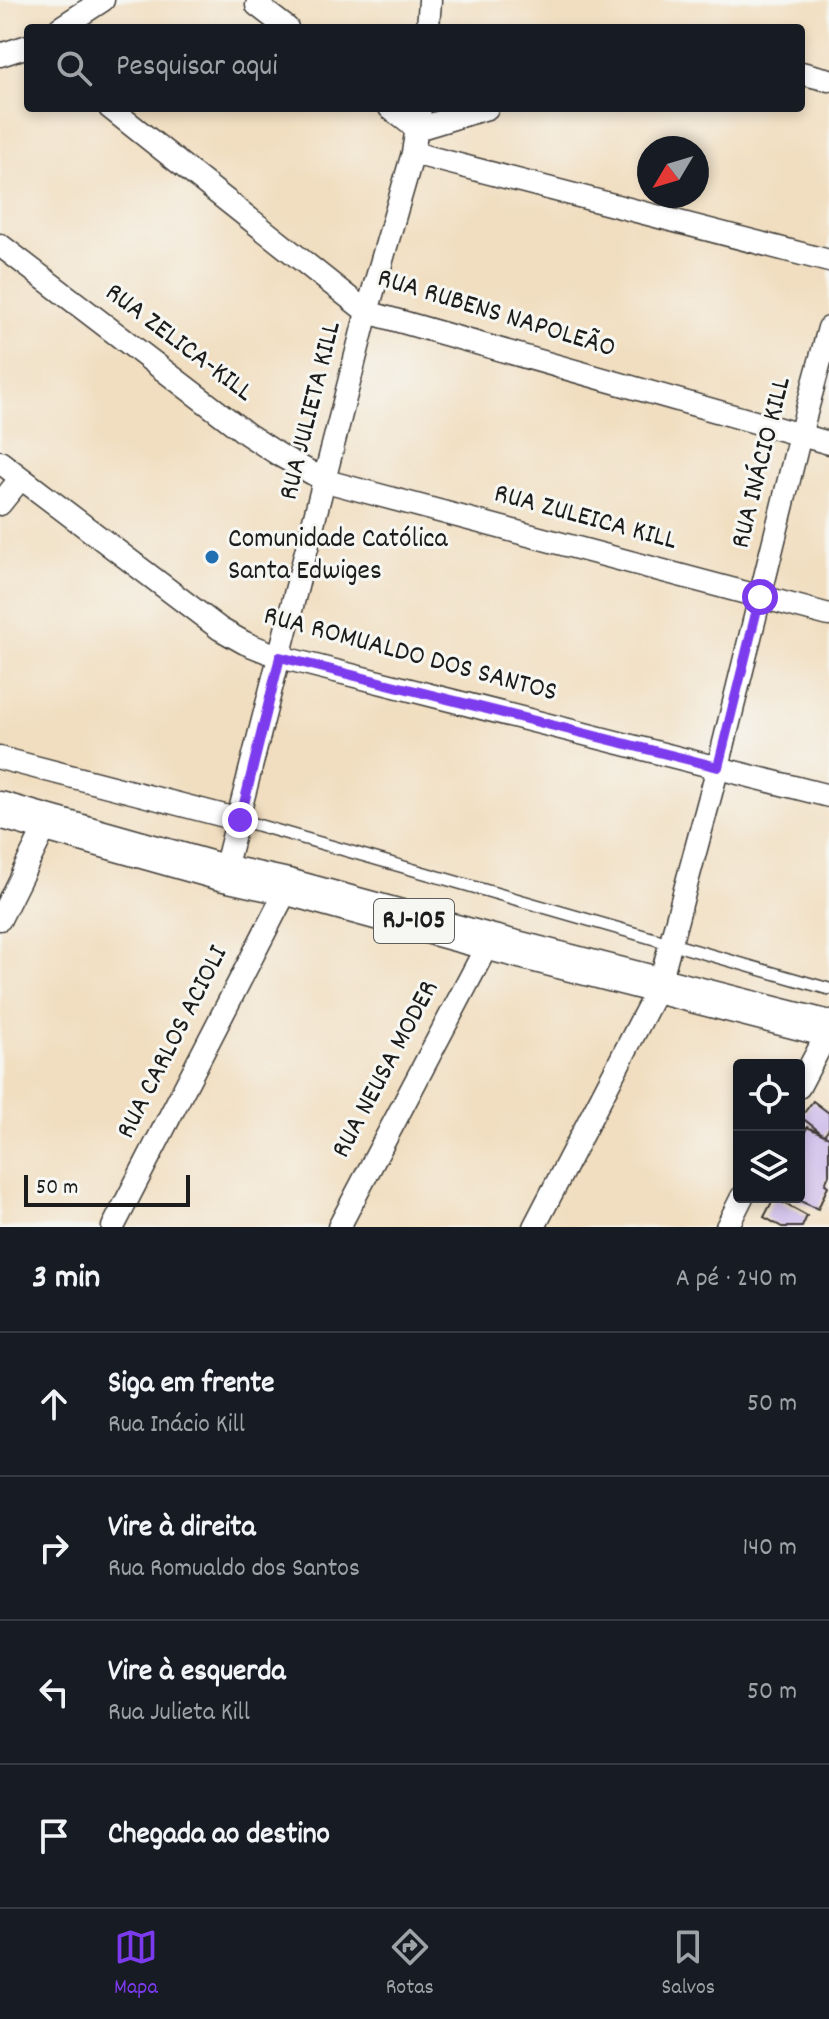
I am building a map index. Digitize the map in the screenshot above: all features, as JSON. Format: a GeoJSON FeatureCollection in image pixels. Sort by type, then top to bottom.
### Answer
{"type":"FeatureCollection","features":[{"type":"Feature","properties":{"kind":"main road","name":"RJ-105"},"geometry":{"type":"LineString","coordinates":[[0,810],[224,873],[288,887],[829,1029]]}},
{"type":"Feature","properties":{"kind":"street"},"geometry":{"type":"LineString","coordinates":[[66,24],[103,0]]}},
{"type":"Feature","properties":{"kind":"street"},"geometry":{"type":"LineString","coordinates":[[428,24],[430,0]]}},
{"type":"Feature","properties":{"kind":"street"},"geometry":{"type":"LineString","coordinates":[[257,5],[282,24]]}},
{"type":"Feature","properties":{"kind":"street"},"geometry":{"type":"LineString","coordinates":[[0,55],[24,48]]}},
{"type":"Feature","properties":{"kind":"street"},"geometry":{"type":"LineString","coordinates":[[805,74],[829,80]]}},
{"type":"Feature","properties":{"kind":"street","name":"RUA RUBENS NAPOLEÃO"},"geometry":{"type":"LineString","coordinates":[[115,112],[367,312],[829,443]]}},
{"type":"Feature","properties":{"kind":"street"},"geometry":{"type":"LineString","coordinates":[[418,118],[459,112]]}},
{"type":"Feature","properties":{"kind":"street","name":"RUA JULIETA KILL"},"geometry":{"type":"LineString","coordinates":[[224,873],[240,820],[367,312],[413,153],[418,118]]}},
{"type":"Feature","properties":{"kind":"street"},"geometry":{"type":"LineString","coordinates":[[413,153],[829,261]]}},
{"type":"Feature","properties":{"kind":"street","name":"RUA ZELICA-KILL"},"geometry":{"type":"LineString","coordinates":[[0,245],[254,439],[326,481]]}},
{"type":"Feature","properties":{"kind":"street","name":"RUA INÁCIO KILL"},"geometry":{"type":"LineString","coordinates":[[534,1227],[659,986],[829,328]]}},
{"type":"Feature","properties":{"kind":"street","name":"RUA ROMUALDO DOS SANTOS"},"geometry":{"type":"LineString","coordinates":[[0,462],[220,629],[245,643],[280,657],[829,796]]}},
{"type":"Feature","properties":{"kind":"street"},"geometry":{"type":"LineString","coordinates":[[0,504],[21,478]]}},
{"type":"Feature","properties":{"kind":"street","name":"RUA ZULEICA KILL"},"geometry":{"type":"LineString","coordinates":[[326,481],[829,615]]}},
{"type":"Feature","properties":{"kind":"street"},"geometry":{"type":"LineString","coordinates":[[0,758],[240,820]]}},
{"type":"Feature","properties":{"kind":"street"},"geometry":{"type":"LineString","coordinates":[[0,919],[48,822]]}},
{"type":"Feature","properties":{"kind":"street","name":"RUA CARLOS ACIOLI"},"geometry":{"type":"LineString","coordinates":[[113,1227],[288,887]]}},
{"type":"Feature","properties":{"kind":"street","name":"RUA NEUSA MODER"},"geometry":{"type":"LineString","coordinates":[[339,1227],[489,942]]}},
{"type":"Feature","properties":{"kind":"street"},"geometry":{"type":"LineString","coordinates":[[805,1075],[829,1029]]}},
{"type":"Feature","properties":{"kind":"street"},"geometry":{"type":"LineString","coordinates":[[727,1227],[739,1203]]}},
{"type":"Feature","properties":{"kind":"lane"},"geometry":{"type":"LineString","coordinates":[[240,820],[829,989]]}},
{"type":"Feature","properties":{"kind":"building"},"geometry":{"type":"Polygon","coordinates":[[[813,1101],[829,1113],[829,1128],[824,1135],[805,1120],[805,1112],[813,1101]]]}},
{"type":"Feature","properties":{"kind":"building"},"geometry":{"type":"Polygon","coordinates":[[[807,1127],[829,1137],[829,1175],[825,1184],[828,1186],[818,1209],[804,1203],[807,1127]]]}},
{"type":"Feature","properties":{"kind":"building"},"geometry":{"type":"Polygon","coordinates":[[[771,1203],[783,1203],[807,1216],[802,1227],[782,1227],[764,1217],[771,1203]]]}},
{"type":"Feature","properties":{"kind":"place","name":"Comunidade Católica Santa Edwiges"},"geometry":{"type":"Point","coordinates":[212,557]}},
{"type":"Feature","properties":{"kind":"route"},"geometry":{"type":"LineString","coordinates":[[240,820],[280,657],[718,767],[760,597]]}}]}
